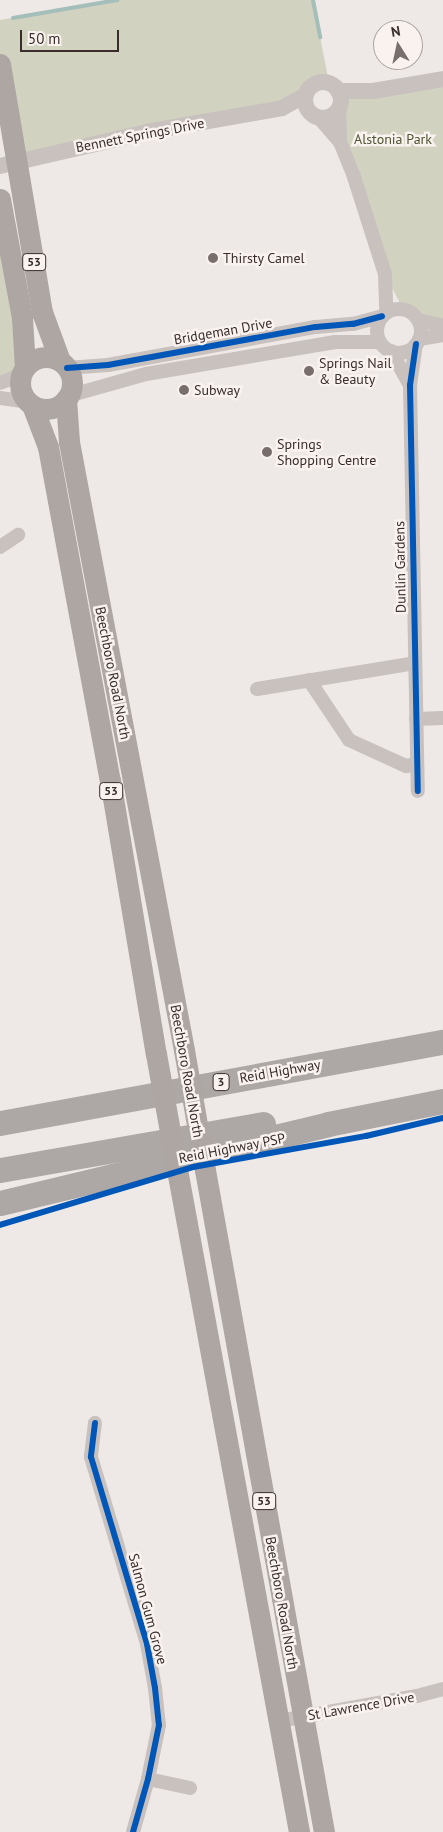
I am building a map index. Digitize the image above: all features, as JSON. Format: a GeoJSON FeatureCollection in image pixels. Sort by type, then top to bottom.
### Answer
{"type":"FeatureCollection","features":[{"type":"Feature","properties":{"kind":"highway","name":"Reid Highway"},"geometry":{"type":"LineString","coordinates":[[0,1122],[443,1042]]}},
{"type":"Feature","properties":{"kind":"highway"},"geometry":{"type":"LineString","coordinates":[[0,1170],[201,1134],[443,1096]]}},
{"type":"Feature","properties":{"kind":"highway"},"geometry":{"type":"LineString","coordinates":[[0,1203],[328,1124],[443,1101]]}},
{"type":"Feature","properties":{"kind":"main road","name":"53"},"geometry":{"type":"LineString","coordinates":[[0,64],[8,164],[42,312],[72,382],[67,397]]}},
{"type":"Feature","properties":{"kind":"main road","name":"53"},"geometry":{"type":"LineString","coordinates":[[0,199],[22,318],[23,371],[21,390],[30,403]]}},
{"type":"Feature","properties":{"kind":"main road"},"geometry":{"type":"LineString","coordinates":[[23,371],[31,362],[46,357],[64,365]]}},
{"type":"Feature","properties":{"kind":"main road"},"geometry":{"type":"LineString","coordinates":[[30,403],[39,408],[54,407],[67,397]]}},
{"type":"Feature","properties":{"kind":"main road","name":"Beechboro Road North"},"geometry":{"type":"LineString","coordinates":[[67,397],[69,442],[184,1050],[324,1832]]}},
{"type":"Feature","properties":{"kind":"main road","name":"Beechboro Road North"},"geometry":{"type":"LineString","coordinates":[[30,403],[48,447],[110,780],[156,1054],[299,1832]]}},
{"type":"Feature","properties":{"kind":"street"},"geometry":{"type":"LineString","coordinates":[[314,115],[331,116],[340,100],[373,91],[443,79]]}},
{"type":"Feature","properties":{"kind":"street"},"geometry":{"type":"LineString","coordinates":[[340,142],[306,107],[305,95],[308,90],[318,83],[329,83],[340,100],[340,142],[354,177],[385,274],[403,309]]}},
{"type":"Feature","properties":{"kind":"street","name":"Bennett Springs Drive"},"geometry":{"type":"LineString","coordinates":[[8,164],[152,131],[282,108],[305,95]]}},
{"type":"Feature","properties":{"kind":"street","name":"Bennett Springs Drive"},"geometry":{"type":"LineString","coordinates":[[282,108],[314,115]]}},
{"type":"Feature","properties":{"kind":"street"},"geometry":{"type":"LineString","coordinates":[[385,274],[384,314],[376,329],[380,342],[391,351],[406,352],[418,341],[443,335]]}},
{"type":"Feature","properties":{"kind":"street"},"geometry":{"type":"LineString","coordinates":[[384,314],[403,309],[409,311],[418,320],[420,327],[418,341]]}},
{"type":"Feature","properties":{"kind":"street","name":"Bridgeman Drive"},"geometry":{"type":"LineString","coordinates":[[64,365],[116,363],[316,328],[353,324],[384,314]]}},
{"type":"Feature","properties":{"kind":"street"},"geometry":{"type":"LineString","coordinates":[[418,320],[443,326]]}},
{"type":"Feature","properties":{"kind":"street","name":"Dunlin Gardens"},"geometry":{"type":"LineString","coordinates":[[418,341],[410,385],[418,791]]}},
{"type":"Feature","properties":{"kind":"street"},"geometry":{"type":"LineString","coordinates":[[67,397],[146,374],[335,342],[380,342]]}},
{"type":"Feature","properties":{"kind":"street","name":"Dunlin Gardens"},"geometry":{"type":"LineString","coordinates":[[391,351],[410,385]]}},
{"type":"Feature","properties":{"kind":"street"},"geometry":{"type":"LineString","coordinates":[[116,363],[137,368],[146,374]]}},
{"type":"Feature","properties":{"kind":"street"},"geometry":{"type":"LineString","coordinates":[[0,383],[23,371]]}},
{"type":"Feature","properties":{"kind":"street"},"geometry":{"type":"LineString","coordinates":[[0,398],[30,403]]}},
{"type":"Feature","properties":{"kind":"street"},"geometry":{"type":"LineString","coordinates":[[0,547],[18,535]]}},
{"type":"Feature","properties":{"kind":"street"},"geometry":{"type":"LineString","coordinates":[[257,689],[415,663]]}},
{"type":"Feature","properties":{"kind":"street"},"geometry":{"type":"LineString","coordinates":[[309,680],[349,740],[406,766],[417,764]]}},
{"type":"Feature","properties":{"kind":"street"},"geometry":{"type":"LineString","coordinates":[[416,719],[443,718]]}},
{"type":"Feature","properties":{"kind":"street","name":"Salmon Gum Grove"},"geometry":{"type":"LineString","coordinates":[[95,1422],[91,1457],[147,1644],[159,1724],[148,1779],[133,1832]]}},
{"type":"Feature","properties":{"kind":"street","name":"St Lawrence Drive"},"geometry":{"type":"LineString","coordinates":[[279,1721],[418,1696],[443,1689]]}},
{"type":"Feature","properties":{"kind":"street"},"geometry":{"type":"LineString","coordinates":[[148,1779],[190,1788]]}},
{"type":"Feature","properties":{"kind":"green space"},"geometry":{"type":"Polygon","coordinates":[[[117,0],[313,0],[329,83],[317,83],[305,95],[17,161],[0,64],[0,20],[117,0]]]}},
{"type":"Feature","properties":{"kind":"green space","name":"Alstonia Park"},"geometry":{"type":"Polygon","coordinates":[[[443,79],[443,326],[418,320],[414,315],[403,309],[385,274],[340,142],[341,102],[373,91],[443,79]]]}},
{"type":"Feature","properties":{"kind":"green space"},"geometry":{"type":"Polygon","coordinates":[[[0,199],[21,375],[0,383],[0,199]]]}},
{"type":"Feature","properties":{"kind":"waterway"},"geometry":{"type":"LineString","coordinates":[[13,18],[117,0]]}},
{"type":"Feature","properties":{"kind":"waterway"},"geometry":{"type":"LineString","coordinates":[[313,0],[320,37]]}},
{"type":"Feature","properties":{"kind":"cycle path"},"geometry":{"type":"LineString","coordinates":[[67,368],[108,365],[316,327],[353,324],[382,316]]}},
{"type":"Feature","properties":{"kind":"cycle path"},"geometry":{"type":"LineString","coordinates":[[416,344],[410,385],[418,791]]}},
{"type":"Feature","properties":{"kind":"cycle path","name":"Reid Highway PSP"},"geometry":{"type":"LineString","coordinates":[[0,1225],[193,1167],[366,1136],[443,1118]]}},
{"type":"Feature","properties":{"kind":"cycle path"},"geometry":{"type":"LineString","coordinates":[[95,1423],[91,1457],[147,1644],[159,1725],[148,1779],[133,1832]]}},
{"type":"Feature","properties":{"kind":"place","name":"Thirsty Camel"},"geometry":{"type":"Point","coordinates":[213,258]}},
{"type":"Feature","properties":{"kind":"place","name":"Springs Nail & Beauty"},"geometry":{"type":"Point","coordinates":[309,371]}},
{"type":"Feature","properties":{"kind":"place","name":"Subway"},"geometry":{"type":"Point","coordinates":[184,390]}},
{"type":"Feature","properties":{"kind":"place","name":"Springs Shopping Centre"},"geometry":{"type":"Point","coordinates":[267,452]}}]}
